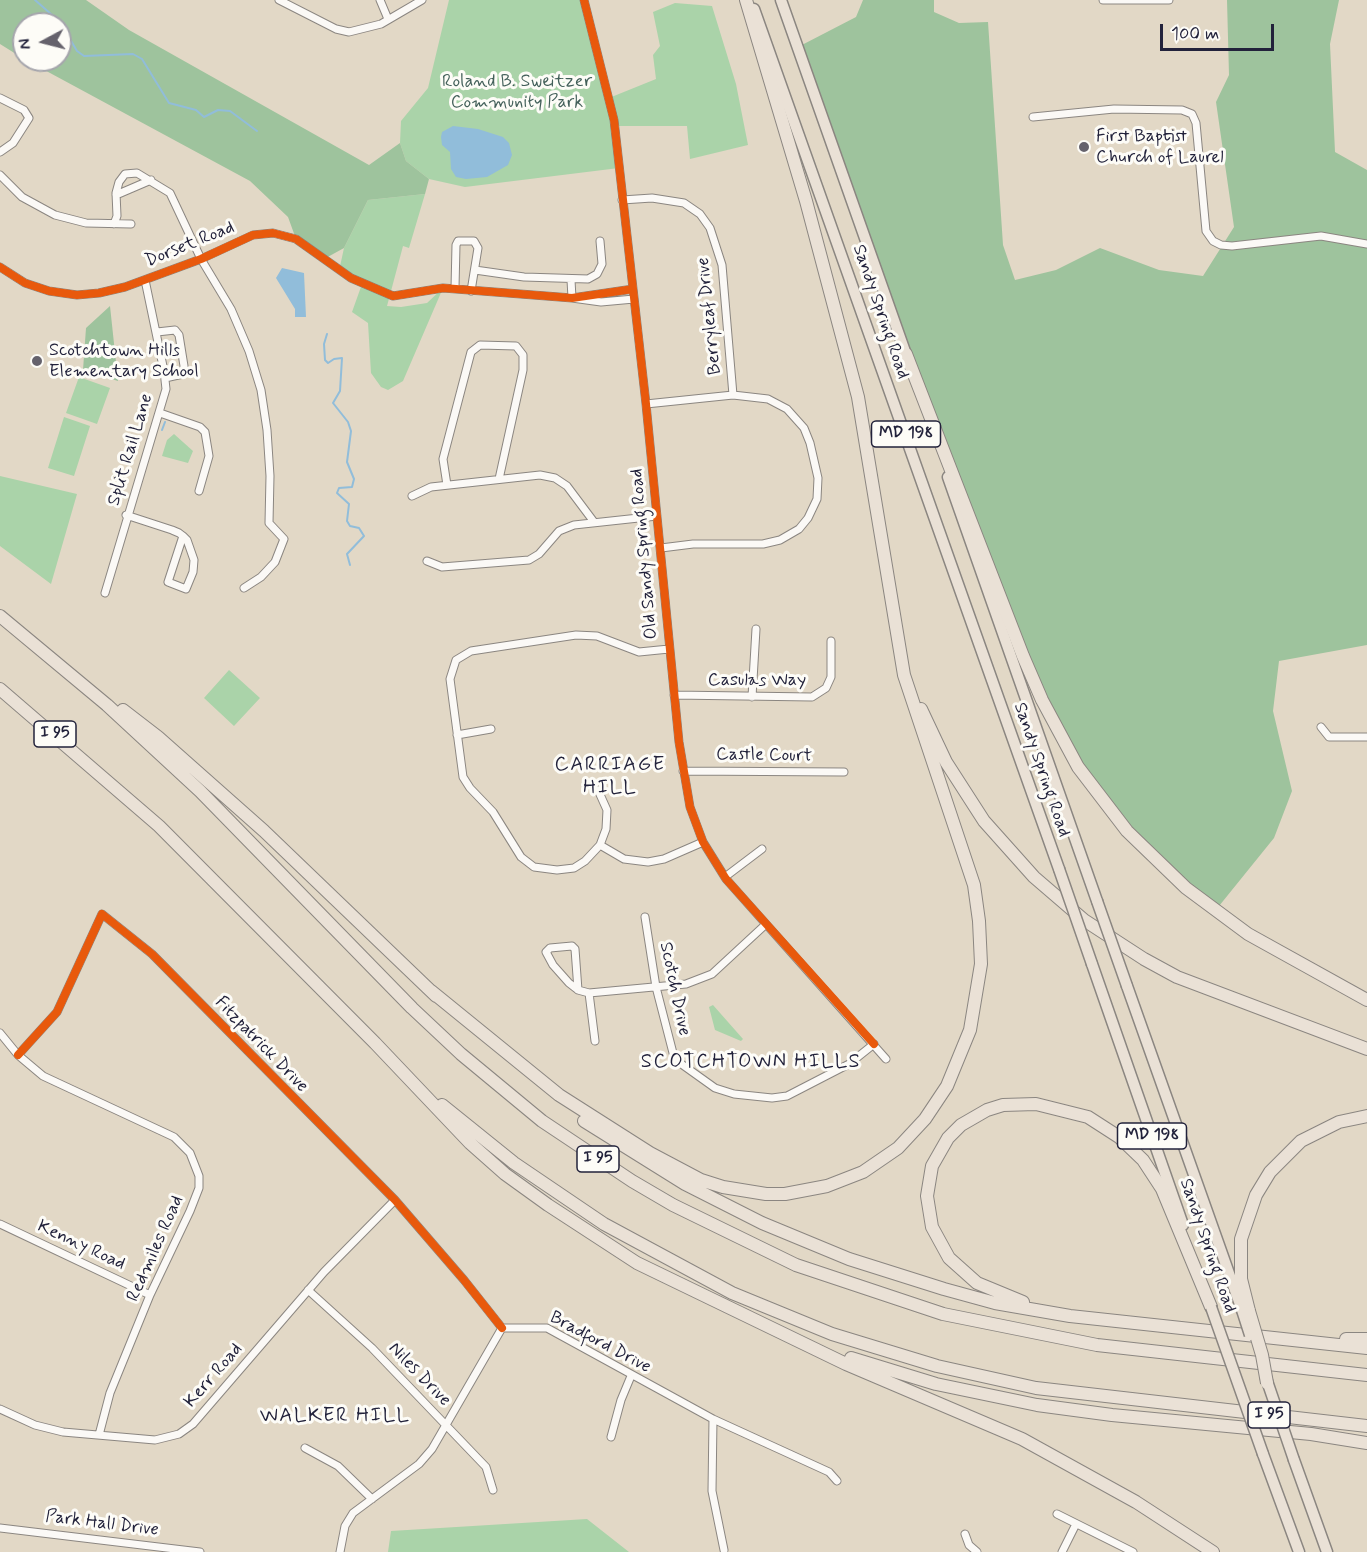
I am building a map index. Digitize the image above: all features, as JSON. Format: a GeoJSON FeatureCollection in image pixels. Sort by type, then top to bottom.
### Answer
{"type":"FeatureCollection","features":[{"type":"Feature","properties":{"kind":"highway"},"geometry":{"type":"LineString","coordinates":[[431,991],[559,1095],[678,1169],[723,1187],[766,1194],[807,1191],[863,1172],[898,1148],[936,1104],[962,1052],[979,983],[981,943],[971,876],[911,704],[893,614],[872,472],[846,348],[748,0]]}},
{"type":"Feature","properties":{"kind":"highway"},"geometry":{"type":"LineString","coordinates":[[906,354],[1042,700],[1078,767],[1128,831],[1158,863],[1200,899],[1276,951],[1367,1000]]}},
{"type":"Feature","properties":{"kind":"highway"},"geometry":{"type":"LineString","coordinates":[[893,614],[918,702],[946,762],[990,829],[1008,851],[1055,897],[1110,939],[1178,977],[1367,1049]]}},
{"type":"Feature","properties":{"kind":"highway","name":"I 95"},"geometry":{"type":"LineString","coordinates":[[0,616],[56,661],[200,791],[412,1008],[461,1054],[542,1121],[632,1181],[673,1205],[796,1264],[897,1300],[974,1321],[1097,1345],[1367,1375]]}},
{"type":"Feature","properties":{"kind":"highway"},"geometry":{"type":"LineString","coordinates":[[56,661],[158,737],[210,782],[513,1067],[596,1129],[685,1184],[762,1223],[849,1259],[995,1303],[1098,1320],[1367,1348]]}},
{"type":"Feature","properties":{"kind":"highway","name":"I 95"},"geometry":{"type":"LineString","coordinates":[[0,689],[166,833],[375,1043],[470,1129],[556,1193],[648,1250],[781,1314],[883,1351],[937,1366],[1036,1388],[1367,1426]]}},
{"type":"Feature","properties":{"kind":"highway"},"geometry":{"type":"LineString","coordinates":[[375,1043],[437,1110],[505,1174],[637,1263],[846,1364],[1022,1440],[1109,1486],[1213,1552]]}},
{"type":"Feature","properties":{"kind":"highway"},"geometry":{"type":"LineString","coordinates":[[1163,1325],[1017,1300],[977,1283],[961,1271],[938,1243],[927,1196],[932,1166],[948,1138],[972,1117],[1003,1105],[1019,1104],[1065,1109],[1105,1126],[1132,1148],[1153,1174],[1211,1307]]}},
{"type":"Feature","properties":{"kind":"highway"},"geometry":{"type":"LineString","coordinates":[[1267,1383],[1262,1355],[1245,1310],[1241,1279],[1241,1250],[1248,1215],[1256,1195],[1270,1172],[1302,1142],[1339,1122],[1367,1116]]}},
{"type":"Feature","properties":{"kind":"highway"},"geometry":{"type":"LineString","coordinates":[[744,1316],[856,1360],[936,1384],[988,1395],[1112,1415],[1230,1425],[1367,1443]]}},
{"type":"Feature","properties":{"kind":"highway"},"geometry":{"type":"LineString","coordinates":[[1237,1333],[1367,1339]]}},
{"type":"Feature","properties":{"kind":"main road","name":"Sandy Spring Road"},"geometry":{"type":"LineString","coordinates":[[748,0],[1059,869],[1211,1307],[1299,1552]]}},
{"type":"Feature","properties":{"kind":"main road","name":"Sandy Spring Road"},"geometry":{"type":"LineString","coordinates":[[781,0],[1127,986],[1245,1310]]}},
{"type":"Feature","properties":{"kind":"main road"},"geometry":{"type":"LineString","coordinates":[[1267,1383],[1327,1552]]}},
{"type":"Feature","properties":{"kind":"street"},"geometry":{"type":"LineString","coordinates":[[279,0],[342,31],[361,31],[422,0]]}},
{"type":"Feature","properties":{"kind":"street"},"geometry":{"type":"LineString","coordinates":[[381,0],[388,19]]}},
{"type":"Feature","properties":{"kind":"street","name":"Old Sandy Spring Road"},"geometry":{"type":"LineString","coordinates":[[584,0],[614,120],[646,404],[674,695],[683,771],[690,807],[704,842],[725,877],[765,925],[886,1059]]}},
{"type":"Feature","properties":{"kind":"street"},"geometry":{"type":"LineString","coordinates":[[1103,0],[1169,0]]}},
{"type":"Feature","properties":{"kind":"street"},"geometry":{"type":"LineString","coordinates":[[0,98],[24,110],[28,118],[13,143],[0,152]]}},
{"type":"Feature","properties":{"kind":"street"},"geometry":{"type":"LineString","coordinates":[[1033,117],[1114,109],[1182,110],[1192,114],[1196,123],[1206,231],[1213,241],[1221,245],[1232,246],[1321,237],[1367,244]]}},
{"type":"Feature","properties":{"kind":"street"},"geometry":{"type":"LineString","coordinates":[[114,224],[117,216],[116,195],[119,182],[125,174],[137,174],[166,189],[174,197],[201,259]]}},
{"type":"Feature","properties":{"kind":"street"},"geometry":{"type":"LineString","coordinates":[[0,175],[22,197],[55,215],[86,223],[131,224]]}},
{"type":"Feature","properties":{"kind":"street"},"geometry":{"type":"LineString","coordinates":[[116,195],[151,180]]}},
{"type":"Feature","properties":{"kind":"street","name":"Berryleaf Drive"},"geometry":{"type":"LineString","coordinates":[[622,200],[652,198],[684,203],[700,214],[710,228],[722,265],[733,395]]}},
{"type":"Feature","properties":{"kind":"street","name":"Dorset Road"},"geometry":{"type":"LineString","coordinates":[[0,267],[36,288],[65,294],[99,293],[145,280],[253,236],[278,234],[296,239],[351,278],[390,295],[404,296],[438,288],[455,288],[572,298],[583,294],[633,289]]}},
{"type":"Feature","properties":{"kind":"street"},"geometry":{"type":"LineString","coordinates":[[475,270],[524,278],[588,279],[597,274],[603,259],[600,240]]}},
{"type":"Feature","properties":{"kind":"street"},"geometry":{"type":"LineString","coordinates":[[455,288],[458,241],[477,243],[471,291]]}},
{"type":"Feature","properties":{"kind":"street","name":"Dorset Road"},"geometry":{"type":"LineString","coordinates":[[201,259],[231,309],[256,371],[270,455],[269,523],[283,534],[284,539],[275,562],[261,577],[244,588]]}},
{"type":"Feature","properties":{"kind":"street","name":"Split Rail Lane"},"geometry":{"type":"LineString","coordinates":[[105,592],[126,515],[160,413],[165,378],[145,280]]}},
{"type":"Feature","properties":{"kind":"street"},"geometry":{"type":"LineString","coordinates":[[571,280],[572,298],[591,301],[634,299]]}},
{"type":"Feature","properties":{"kind":"street"},"geometry":{"type":"LineString","coordinates":[[157,332],[175,330],[179,335],[183,374],[165,378]]}},
{"type":"Feature","properties":{"kind":"street"},"geometry":{"type":"LineString","coordinates":[[447,485],[443,459],[471,352],[480,345],[516,346],[523,355],[523,370],[500,479]]}},
{"type":"Feature","properties":{"kind":"street"},"geometry":{"type":"LineString","coordinates":[[646,404],[733,395],[768,399],[787,409],[798,420],[813,454],[818,478],[816,504],[799,529],[774,542],[693,544],[661,548]]}},
{"type":"Feature","properties":{"kind":"street"},"geometry":{"type":"LineString","coordinates":[[160,413],[200,427],[207,438],[209,456],[199,491]]}},
{"type":"Feature","properties":{"kind":"street"},"geometry":{"type":"LineString","coordinates":[[412,496],[431,487],[540,475],[555,478],[578,498],[594,522]]}},
{"type":"Feature","properties":{"kind":"street"},"geometry":{"type":"LineString","coordinates":[[126,515],[183,536],[192,549],[194,560],[186,589],[168,582],[183,536]]}},
{"type":"Feature","properties":{"kind":"street"},"geometry":{"type":"LineString","coordinates":[[428,561],[442,567],[529,560],[539,554],[559,531],[573,525],[657,516]]}},
{"type":"Feature","properties":{"kind":"street"},"geometry":{"type":"LineString","coordinates":[[752,697],[756,629]]}},
{"type":"Feature","properties":{"kind":"street"},"geometry":{"type":"LineString","coordinates":[[598,790],[607,815],[600,845],[585,861],[567,869],[542,869],[527,863],[510,843],[493,812],[466,783],[461,771],[450,679],[456,660],[465,653],[582,635],[604,638],[639,652],[669,649]]}},
{"type":"Feature","properties":{"kind":"street","name":"Casulas Way"},"geometry":{"type":"LineString","coordinates":[[674,695],[812,697],[818,694],[831,677],[831,641]]}},
{"type":"Feature","properties":{"kind":"street"},"geometry":{"type":"LineString","coordinates":[[1321,727],[1329,737],[1367,737]]}},
{"type":"Feature","properties":{"kind":"street"},"geometry":{"type":"LineString","coordinates":[[457,735],[491,729]]}},
{"type":"Feature","properties":{"kind":"street","name":"Castle Court"},"geometry":{"type":"LineString","coordinates":[[683,771],[844,772]]}},
{"type":"Feature","properties":{"kind":"street"},"geometry":{"type":"LineString","coordinates":[[600,845],[624,859],[648,862],[664,859],[704,842]]}},
{"type":"Feature","properties":{"kind":"street"},"geometry":{"type":"LineString","coordinates":[[725,877],[762,849]]}},
{"type":"Feature","properties":{"kind":"street","name":"Fitzpatrick Drive"},"geometry":{"type":"LineString","coordinates":[[18,1055],[57,1012],[102,914],[158,960],[395,1200],[465,1280],[501,1329]]}},
{"type":"Feature","properties":{"kind":"street","name":"Scotch Drive"},"geometry":{"type":"LineString","coordinates":[[645,917],[656,987],[678,1061],[722,1092],[772,1098],[793,1094],[849,1064],[874,1044]]}},
{"type":"Feature","properties":{"kind":"street"},"geometry":{"type":"LineString","coordinates":[[578,990],[575,949],[572,946],[550,948],[546,952],[547,956],[568,983],[578,990],[589,993],[686,984],[705,978],[765,925]]}},
{"type":"Feature","properties":{"kind":"street"},"geometry":{"type":"LineString","coordinates":[[589,993],[595,1041]]}},
{"type":"Feature","properties":{"kind":"street","name":"Redmiles Road"},"geometry":{"type":"LineString","coordinates":[[0,1033],[18,1055],[43,1076],[174,1137],[190,1153],[199,1176],[199,1188],[150,1295],[104,1411],[99,1435]]}},
{"type":"Feature","properties":{"kind":"street","name":"Kerr Road"},"geometry":{"type":"LineString","coordinates":[[0,1409],[48,1429],[99,1435],[161,1440],[185,1430],[309,1290],[395,1200]]}},
{"type":"Feature","properties":{"kind":"street","name":"Kenny Road"},"geometry":{"type":"LineString","coordinates":[[0,1224],[150,1295]]}},
{"type":"Feature","properties":{"kind":"street","name":"Niles Drive"},"geometry":{"type":"LineString","coordinates":[[309,1290],[364,1340],[489,1471],[493,1490]]}},
{"type":"Feature","properties":{"kind":"street","name":"Bradford Drive"},"geometry":{"type":"LineString","coordinates":[[501,1329],[547,1328],[630,1376],[713,1419],[823,1469],[837,1481]]}},
{"type":"Feature","properties":{"kind":"street"},"geometry":{"type":"LineString","coordinates":[[340,1552],[348,1521],[358,1509],[424,1459],[501,1329]]}},
{"type":"Feature","properties":{"kind":"street"},"geometry":{"type":"LineString","coordinates":[[611,1437],[630,1376]]}},
{"type":"Feature","properties":{"kind":"street"},"geometry":{"type":"LineString","coordinates":[[713,1419],[712,1491],[724,1550]]}},
{"type":"Feature","properties":{"kind":"street"},"geometry":{"type":"LineString","coordinates":[[305,1448],[338,1466],[372,1499]]}},
{"type":"Feature","properties":{"kind":"street"},"geometry":{"type":"LineString","coordinates":[[1057,1514],[1133,1552]]}},
{"type":"Feature","properties":{"kind":"street"},"geometry":{"type":"LineString","coordinates":[[1062,1552],[1076,1524]]}},
{"type":"Feature","properties":{"kind":"street","name":"Park Hall Drive"},"geometry":{"type":"LineString","coordinates":[[0,1528],[200,1552]]}},
{"type":"Feature","properties":{"kind":"street"},"geometry":{"type":"LineString","coordinates":[[965,1534],[969,1545],[977,1552]]}},
{"type":"Feature","properties":{"kind":"green space"},"geometry":{"type":"Polygon","coordinates":[[[0,0],[86,0],[129,30],[369,165],[400,143],[406,161],[429,179],[425,194],[368,200],[344,248],[324,259],[296,239],[288,217],[250,181],[48,72],[72,72],[72,12],[12,12],[12,52],[0,44],[0,0]]]}},
{"type":"Feature","properties":{"kind":"green space","name":"Roland B. Sweitzer Community Park"},"geometry":{"type":"Polygon","coordinates":[[[449,0],[584,0],[609,98],[656,79],[653,55],[660,46],[653,12],[675,3],[712,6],[736,84],[748,145],[690,159],[687,126],[615,126],[619,168],[465,187],[429,179],[406,161],[400,143],[401,121],[428,88],[449,0]]]}},
{"type":"Feature","properties":{"kind":"green space"},"geometry":{"type":"Polygon","coordinates":[[[863,0],[934,0],[934,12],[959,23],[988,22],[1003,245],[1015,280],[1056,270],[1100,248],[1159,270],[1203,276],[1234,227],[1216,102],[1229,75],[1227,0],[1339,0],[1330,44],[1335,152],[1367,170],[1367,645],[1279,661],[1273,711],[1292,791],[1274,838],[1215,911],[1104,803],[1023,656],[798,47],[856,17],[863,0]]]}},
{"type":"Feature","properties":{"kind":"green space"},"geometry":{"type":"Polygon","coordinates":[[[425,194],[409,248],[403,246],[387,306],[401,307],[427,303],[443,288],[403,381],[388,390],[381,387],[371,373],[368,323],[352,312],[362,284],[339,271],[344,248],[368,200],[425,194]]]}},
{"type":"Feature","properties":{"kind":"green space"},"geometry":{"type":"Polygon","coordinates":[[[110,306],[118,381],[83,370],[86,328],[110,306]]]}},
{"type":"Feature","properties":{"kind":"green space"},"geometry":{"type":"Polygon","coordinates":[[[79,377],[110,388],[97,424],[66,413],[79,377]]]}},
{"type":"Feature","properties":{"kind":"green space"},"geometry":{"type":"Polygon","coordinates":[[[64,417],[90,426],[74,476],[48,468],[64,417]]]}},
{"type":"Feature","properties":{"kind":"green space"},"geometry":{"type":"Polygon","coordinates":[[[174,434],[193,451],[188,463],[162,456],[167,440],[174,434]]]}},
{"type":"Feature","properties":{"kind":"green space"},"geometry":{"type":"Polygon","coordinates":[[[0,476],[77,494],[51,584],[0,546],[0,476]]]}},
{"type":"Feature","properties":{"kind":"green space"},"geometry":{"type":"Polygon","coordinates":[[[229,670],[260,698],[234,726],[204,698],[229,670]]]}},
{"type":"Feature","properties":{"kind":"green space"},"geometry":{"type":"Polygon","coordinates":[[[713,1005],[743,1039],[741,1041],[715,1030],[709,1007],[713,1005]]]}},
{"type":"Feature","properties":{"kind":"green space"},"geometry":{"type":"Polygon","coordinates":[[[587,1519],[629,1552],[388,1552],[391,1531],[587,1519]]]}},
{"type":"Feature","properties":{"kind":"water"},"geometry":{"type":"Polygon","coordinates":[[[453,126],[478,129],[503,137],[509,143],[512,155],[508,165],[487,177],[466,179],[456,177],[451,169],[450,152],[442,145],[441,137],[442,132],[453,126]]]}},
{"type":"Feature","properties":{"kind":"water"},"geometry":{"type":"Polygon","coordinates":[[[282,268],[304,273],[306,317],[295,317],[295,309],[276,278],[282,268]]]}},
{"type":"Feature","properties":{"kind":"waterway"},"geometry":{"type":"LineString","coordinates":[[35,0],[60,22],[77,51],[84,56],[133,54],[142,59],[169,103],[196,110],[204,117],[218,110],[230,111],[257,131]]}},
{"type":"Feature","properties":{"kind":"waterway"},"geometry":{"type":"LineString","coordinates":[[327,334],[324,344],[325,360],[328,363],[342,358],[340,391],[333,403],[348,422],[351,431],[347,462],[354,479],[352,487],[339,488],[337,493],[349,504],[347,521],[350,526],[359,528],[364,536],[347,554],[350,565]]}},
{"type":"Feature","properties":{"kind":"waterway"},"geometry":{"type":"LineString","coordinates":[[162,430],[165,422]]}},
{"type":"Feature","properties":{"kind":"cycle path"},"geometry":{"type":"LineString","coordinates":[[584,0],[614,120],[646,404],[679,742],[690,807],[703,842],[726,879],[874,1044]]}},
{"type":"Feature","properties":{"kind":"cycle path"},"geometry":{"type":"LineString","coordinates":[[0,267],[25,283],[49,291],[77,295],[99,293],[125,287],[201,259],[253,235],[273,233],[296,239],[351,278],[393,296],[443,288],[572,298],[633,289]]}},
{"type":"Feature","properties":{"kind":"cycle path"},"geometry":{"type":"LineString","coordinates":[[18,1055],[57,1012],[102,914],[152,954],[395,1200],[502,1328]]}},
{"type":"Feature","properties":{"kind":"place","name":"First Baptist Church of Laurel"},"geometry":{"type":"Point","coordinates":[1084,147]}},
{"type":"Feature","properties":{"kind":"place","name":"Scotchtown Hills Elementary School"},"geometry":{"type":"Point","coordinates":[37,361]}},
{"type":"Feature","properties":{"kind":"district","name":"CARRIAGE HILL"},"geometry":{"type":"Point","coordinates":[610,778]}},
{"type":"Feature","properties":{"kind":"district","name":"SCOTCHTOWN HILLS"},"geometry":{"type":"Point","coordinates":[751,1063]}},
{"type":"Feature","properties":{"kind":"district","name":"WALKER HILL"},"geometry":{"type":"Point","coordinates":[335,1417]}}]}
